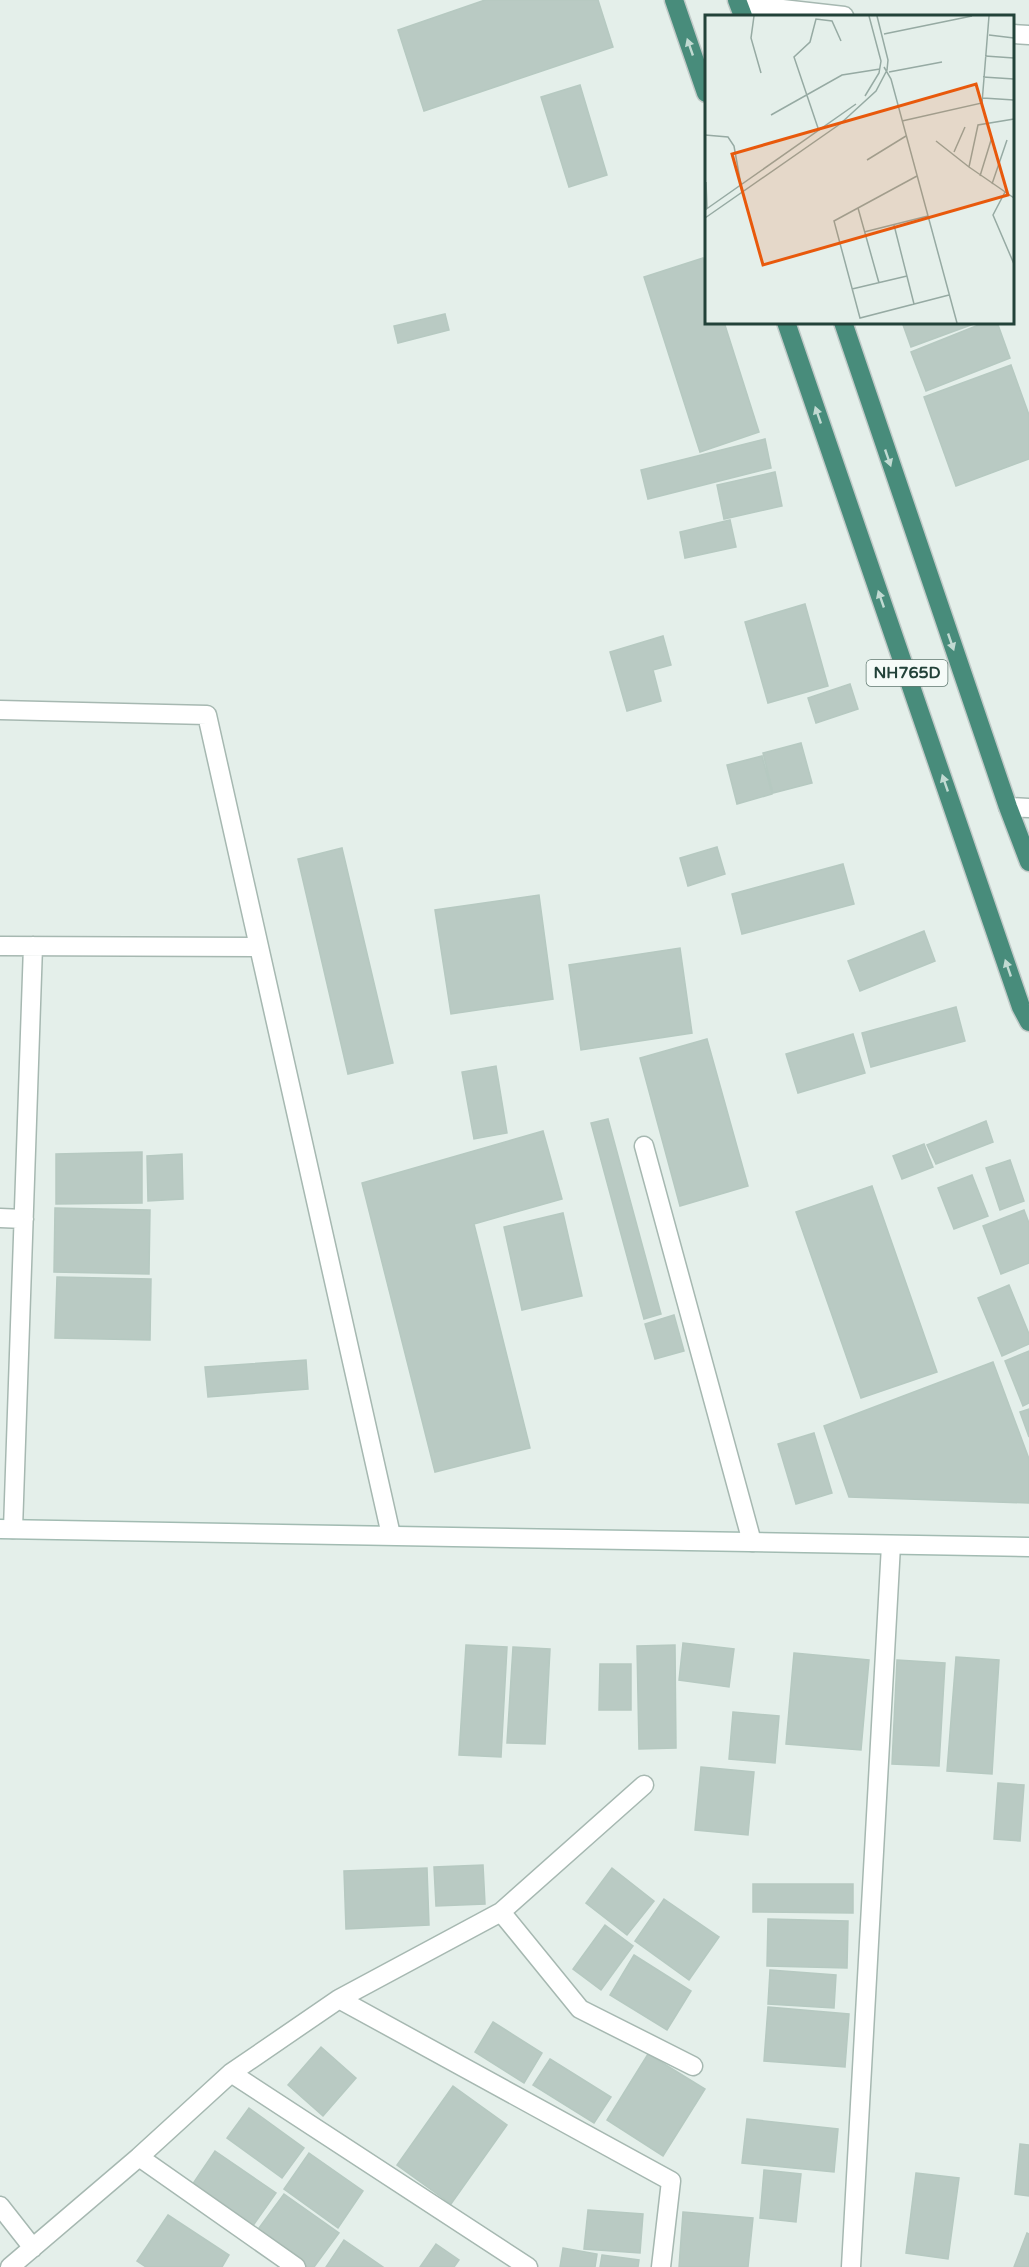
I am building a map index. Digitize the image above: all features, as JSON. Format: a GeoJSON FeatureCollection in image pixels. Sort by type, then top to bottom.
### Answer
{"type":"FeatureCollection","features":[{"type":"Feature","properties":{"kind":"highway"},"geometry":{"type":"LineString","coordinates":[[674,0],[705,90]]}},
{"type":"Feature","properties":{"kind":"highway","name":"NH765D"},"geometry":{"type":"LineString","coordinates":[[787,324],[1021,1006],[1029,1022]]}},
{"type":"Feature","properties":{"kind":"highway","name":"NH765D"},"geometry":{"type":"LineString","coordinates":[[844,324],[1008,807],[1029,862]]}},
{"type":"Feature","properties":{"kind":"street"},"geometry":{"type":"LineString","coordinates":[[740,7],[832,15]]}},
{"type":"Feature","properties":{"kind":"street"},"geometry":{"type":"LineString","coordinates":[[1014,34],[1029,35]]}},
{"type":"Feature","properties":{"kind":"street"},"geometry":{"type":"LineString","coordinates":[[0,710],[207,715],[391,1535]]}},
{"type":"Feature","properties":{"kind":"street"},"geometry":{"type":"LineString","coordinates":[[1008,807],[1029,808]]}},
{"type":"Feature","properties":{"kind":"street"},"geometry":{"type":"LineString","coordinates":[[0,946],[259,947]]}},
{"type":"Feature","properties":{"kind":"street"},"geometry":{"type":"LineString","coordinates":[[33,946],[24,1219],[7,1529],[1029,1547]]}},
{"type":"Feature","properties":{"kind":"street"},"geometry":{"type":"LineString","coordinates":[[644,1146],[752,1542]]}},
{"type":"Feature","properties":{"kind":"street"},"geometry":{"type":"LineString","coordinates":[[0,1218],[24,1219]]}},
{"type":"Feature","properties":{"kind":"street"},"geometry":{"type":"LineString","coordinates":[[851,2267],[891,1545]]}},
{"type":"Feature","properties":{"kind":"street"},"geometry":{"type":"LineString","coordinates":[[10,2267],[139,2157],[231,2073],[339,1999],[501,1912],[644,1785]]}},
{"type":"Feature","properties":{"kind":"street"},"geometry":{"type":"LineString","coordinates":[[501,1912],[580,2009],[693,2066]]}},
{"type":"Feature","properties":{"kind":"street"},"geometry":{"type":"LineString","coordinates":[[339,1999],[671,2181],[661,2267]]}},
{"type":"Feature","properties":{"kind":"street"},"geometry":{"type":"LineString","coordinates":[[231,2073],[528,2267]]}},
{"type":"Feature","properties":{"kind":"street"},"geometry":{"type":"LineString","coordinates":[[139,2157],[296,2267]]}},
{"type":"Feature","properties":{"kind":"street"},"geometry":{"type":"LineString","coordinates":[[0,2206],[33,2248]]}},
{"type":"Feature","properties":{"kind":"building"},"geometry":{"type":"Polygon","coordinates":[[[485,0],[598,0],[613,47],[424,111],[398,30],[485,0]]]}},
{"type":"Feature","properties":{"kind":"building"},"geometry":{"type":"Polygon","coordinates":[[[580,85],[607,175],[569,187],[541,97],[580,85]]]}},
{"type":"Feature","properties":{"kind":"building"},"geometry":{"type":"Polygon","coordinates":[[[703,258],[705,324],[725,324],[759,432],[700,452],[644,277],[703,258]]]}},
{"type":"Feature","properties":{"kind":"building"},"geometry":{"type":"Polygon","coordinates":[[[445,314],[449,330],[398,343],[394,326],[445,314]]]}},
{"type":"Feature","properties":{"kind":"building"},"geometry":{"type":"Polygon","coordinates":[[[903,324],[974,324],[911,347],[903,324]]]}},
{"type":"Feature","properties":{"kind":"building"},"geometry":{"type":"Polygon","coordinates":[[[981,324],[998,324],[1010,358],[926,391],[911,352],[981,324]]]}},
{"type":"Feature","properties":{"kind":"building"},"geometry":{"type":"Polygon","coordinates":[[[1011,365],[1029,415],[1029,459],[956,486],[924,397],[1011,365]]]}},
{"type":"Feature","properties":{"kind":"building"},"geometry":{"type":"Polygon","coordinates":[[[765,439],[771,468],[648,499],[641,470],[765,439]]]}},
{"type":"Feature","properties":{"kind":"building"},"geometry":{"type":"Polygon","coordinates":[[[775,472],[782,506],[724,519],[717,485],[775,472]]]}},
{"type":"Feature","properties":{"kind":"building"},"geometry":{"type":"Polygon","coordinates":[[[730,520],[736,547],[685,558],[680,532],[730,520]]]}},
{"type":"Feature","properties":{"kind":"building"},"geometry":{"type":"Polygon","coordinates":[[[805,604],[828,686],[768,703],[745,622],[805,604]]]}},
{"type":"Feature","properties":{"kind":"building"},"geometry":{"type":"Polygon","coordinates":[[[663,636],[671,665],[653,670],[661,701],[627,711],[610,652],[663,636]]]}},
{"type":"Feature","properties":{"kind":"building"},"geometry":{"type":"Polygon","coordinates":[[[850,684],[858,709],[816,723],[808,698],[850,684]]]}},
{"type":"Feature","properties":{"kind":"building"},"geometry":{"type":"Polygon","coordinates":[[[801,743],[812,783],[773,793],[763,753],[801,743]]]}},
{"type":"Feature","properties":{"kind":"building"},"geometry":{"type":"Polygon","coordinates":[[[762,756],[772,794],[737,804],[727,765],[762,756]]]}},
{"type":"Feature","properties":{"kind":"building"},"geometry":{"type":"Polygon","coordinates":[[[717,847],[725,874],[688,886],[680,858],[717,847]]]}},
{"type":"Feature","properties":{"kind":"building"},"geometry":{"type":"Polygon","coordinates":[[[342,848],[393,1063],[348,1074],[298,859],[342,848]]]}},
{"type":"Feature","properties":{"kind":"building"},"geometry":{"type":"Polygon","coordinates":[[[843,864],[854,904],[742,934],[732,894],[843,864]]]}},
{"type":"Feature","properties":{"kind":"building"},"geometry":{"type":"Polygon","coordinates":[[[539,895],[553,999],[451,1014],[435,910],[539,895]]]}},
{"type":"Feature","properties":{"kind":"building"},"geometry":{"type":"Polygon","coordinates":[[[924,931],[935,961],[860,991],[848,961],[924,931]]]}},
{"type":"Feature","properties":{"kind":"building"},"geometry":{"type":"Polygon","coordinates":[[[680,948],[692,1033],[581,1050],[569,965],[680,948]]]}},
{"type":"Feature","properties":{"kind":"building"},"geometry":{"type":"Polygon","coordinates":[[[956,1007],[965,1041],[871,1067],[862,1033],[956,1007]]]}},
{"type":"Feature","properties":{"kind":"building"},"geometry":{"type":"Polygon","coordinates":[[[853,1034],[865,1073],[798,1093],[786,1054],[853,1034]]]}},
{"type":"Feature","properties":{"kind":"building"},"geometry":{"type":"Polygon","coordinates":[[[707,1039],[748,1186],[680,1206],[640,1058],[707,1039]]]}},
{"type":"Feature","properties":{"kind":"building"},"geometry":{"type":"Polygon","coordinates":[[[496,1066],[507,1133],[474,1139],[462,1072],[496,1066]]]}},
{"type":"Feature","properties":{"kind":"building"},"geometry":{"type":"Polygon","coordinates":[[[608,1119],[661,1314],[644,1319],[591,1123],[608,1119]]]}},
{"type":"Feature","properties":{"kind":"building"},"geometry":{"type":"Polygon","coordinates":[[[986,1121],[993,1142],[936,1164],[927,1145],[986,1121]]]}},
{"type":"Feature","properties":{"kind":"building"},"geometry":{"type":"Polygon","coordinates":[[[543,1131],[562,1199],[474,1224],[530,1448],[435,1472],[362,1183],[543,1131]]]}},
{"type":"Feature","properties":{"kind":"building"},"geometry":{"type":"Polygon","coordinates":[[[924,1144],[933,1167],[902,1179],[893,1156],[924,1144]]]}},
{"type":"Feature","properties":{"kind":"building"},"geometry":{"type":"Polygon","coordinates":[[[142,1152],[142,1203],[56,1204],[56,1154],[142,1152]]]}},
{"type":"Feature","properties":{"kind":"building"},"geometry":{"type":"Polygon","coordinates":[[[182,1154],[183,1199],[148,1201],[147,1156],[182,1154]]]}},
{"type":"Feature","properties":{"kind":"building"},"geometry":{"type":"Polygon","coordinates":[[[1010,1160],[1024,1201],[1000,1210],[986,1168],[1010,1160]]]}},
{"type":"Feature","properties":{"kind":"building"},"geometry":{"type":"Polygon","coordinates":[[[972,1175],[988,1216],[954,1229],[938,1188],[972,1175]]]}},
{"type":"Feature","properties":{"kind":"building"},"geometry":{"type":"Polygon","coordinates":[[[872,1186],[937,1372],[861,1398],[796,1212],[872,1186]]]}},
{"type":"Feature","properties":{"kind":"building"},"geometry":{"type":"Polygon","coordinates":[[[55,1208],[150,1210],[149,1274],[54,1272],[55,1208]]]}},
{"type":"Feature","properties":{"kind":"building"},"geometry":{"type":"Polygon","coordinates":[[[1024,1210],[1029,1223],[1029,1263],[1001,1274],[983,1226],[1024,1210]]]}},
{"type":"Feature","properties":{"kind":"building"},"geometry":{"type":"Polygon","coordinates":[[[563,1213],[582,1296],[522,1310],[504,1227],[563,1213]]]}},
{"type":"Feature","properties":{"kind":"building"},"geometry":{"type":"Polygon","coordinates":[[[57,1277],[151,1279],[150,1340],[55,1338],[57,1277]]]}},
{"type":"Feature","properties":{"kind":"building"},"geometry":{"type":"Polygon","coordinates":[[[1009,1285],[1029,1334],[1029,1344],[1002,1356],[978,1298],[1009,1285]]]}},
{"type":"Feature","properties":{"kind":"building"},"geometry":{"type":"Polygon","coordinates":[[[674,1315],[684,1351],[655,1359],[645,1324],[674,1315]]]}},
{"type":"Feature","properties":{"kind":"building"},"geometry":{"type":"Polygon","coordinates":[[[1029,1351],[1029,1403],[1023,1406],[1005,1361],[1029,1351]]]}},
{"type":"Feature","properties":{"kind":"building"},"geometry":{"type":"Polygon","coordinates":[[[306,1360],[308,1389],[208,1397],[205,1367],[306,1360]]]}},
{"type":"Feature","properties":{"kind":"building"},"geometry":{"type":"Polygon","coordinates":[[[993,1362],[1029,1459],[1029,1503],[849,1497],[824,1426],[993,1362]]]}},
{"type":"Feature","properties":{"kind":"building"},"geometry":{"type":"Polygon","coordinates":[[[1029,1409],[1029,1437],[1020,1412],[1029,1409]]]}},
{"type":"Feature","properties":{"kind":"building"},"geometry":{"type":"Polygon","coordinates":[[[814,1433],[832,1493],[796,1504],[778,1444],[814,1433]]]}},
{"type":"Feature","properties":{"kind":"building"},"geometry":{"type":"Polygon","coordinates":[[[683,1643],[734,1649],[729,1687],[679,1680],[683,1643]]]}},
{"type":"Feature","properties":{"kind":"building"},"geometry":{"type":"Polygon","coordinates":[[[466,1645],[507,1647],[501,1757],[459,1755],[466,1645]]]}},
{"type":"Feature","properties":{"kind":"building"},"geometry":{"type":"Polygon","coordinates":[[[675,1645],[676,1748],[639,1749],[637,1646],[675,1645]]]}},
{"type":"Feature","properties":{"kind":"building"},"geometry":{"type":"Polygon","coordinates":[[[513,1647],[550,1649],[545,1744],[507,1743],[513,1647]]]}},
{"type":"Feature","properties":{"kind":"building"},"geometry":{"type":"Polygon","coordinates":[[[794,1653],[869,1660],[861,1750],[786,1744],[794,1653]]]}},
{"type":"Feature","properties":{"kind":"building"},"geometry":{"type":"Polygon","coordinates":[[[956,1657],[999,1660],[992,1774],[947,1771],[956,1657]]]}},
{"type":"Feature","properties":{"kind":"building"},"geometry":{"type":"Polygon","coordinates":[[[897,1660],[945,1663],[939,1766],[892,1764],[897,1660]]]}},
{"type":"Feature","properties":{"kind":"building"},"geometry":{"type":"Polygon","coordinates":[[[600,1664],[631,1664],[631,1710],[599,1710],[600,1664]]]}},
{"type":"Feature","properties":{"kind":"building"},"geometry":{"type":"Polygon","coordinates":[[[733,1712],[779,1716],[775,1763],[729,1759],[733,1712]]]}},
{"type":"Feature","properties":{"kind":"building"},"geometry":{"type":"Polygon","coordinates":[[[701,1767],[754,1772],[748,1835],[695,1830],[701,1767]]]}},
{"type":"Feature","properties":{"kind":"building"},"geometry":{"type":"Polygon","coordinates":[[[998,1783],[1024,1785],[1020,1841],[994,1839],[998,1783]]]}},
{"type":"Feature","properties":{"kind":"building"},"geometry":{"type":"Polygon","coordinates":[[[483,1865],[485,1904],[436,1906],[434,1867],[483,1865]]]}},
{"type":"Feature","properties":{"kind":"building"},"geometry":{"type":"Polygon","coordinates":[[[427,1868],[429,1925],[346,1929],[344,1871],[427,1868]]]}},
{"type":"Feature","properties":{"kind":"building"},"geometry":{"type":"Polygon","coordinates":[[[612,1868],[654,1901],[627,1935],[586,1903],[612,1868]]]}},
{"type":"Feature","properties":{"kind":"building"},"geometry":{"type":"Polygon","coordinates":[[[753,1884],[853,1884],[853,1913],[753,1912],[753,1884]]]}},
{"type":"Feature","properties":{"kind":"building"},"geometry":{"type":"Polygon","coordinates":[[[664,1899],[719,1937],[689,1980],[635,1941],[664,1899]]]}},
{"type":"Feature","properties":{"kind":"building"},"geometry":{"type":"Polygon","coordinates":[[[768,1919],[848,1921],[847,1968],[767,1966],[768,1919]]]}},
{"type":"Feature","properties":{"kind":"building"},"geometry":{"type":"Polygon","coordinates":[[[605,1925],[633,1946],[601,1990],[573,1969],[605,1925]]]}},
{"type":"Feature","properties":{"kind":"building"},"geometry":{"type":"Polygon","coordinates":[[[634,1955],[691,1991],[667,2030],[610,1995],[634,1955]]]}},
{"type":"Feature","properties":{"kind":"building"},"geometry":{"type":"Polygon","coordinates":[[[770,1970],[836,1975],[834,2008],[768,2004],[770,1970]]]}},
{"type":"Feature","properties":{"kind":"building"},"geometry":{"type":"Polygon","coordinates":[[[768,2007],[849,2014],[845,2067],[764,2061],[768,2007]]]}},
{"type":"Feature","properties":{"kind":"building"},"geometry":{"type":"Polygon","coordinates":[[[493,2022],[542,2053],[524,2083],[475,2052],[493,2022]]]}},
{"type":"Feature","properties":{"kind":"building"},"geometry":{"type":"Polygon","coordinates":[[[321,2047],[356,2078],[323,2116],[288,2085],[321,2047]]]}},
{"type":"Feature","properties":{"kind":"building"},"geometry":{"type":"Polygon","coordinates":[[[648,2054],[705,2089],[663,2156],[607,2120],[648,2054]]]}},
{"type":"Feature","properties":{"kind":"building"},"geometry":{"type":"Polygon","coordinates":[[[550,2059],[611,2097],[594,2123],[533,2085],[550,2059]]]}},
{"type":"Feature","properties":{"kind":"building"},"geometry":{"type":"Polygon","coordinates":[[[453,2086],[507,2125],[451,2204],[397,2165],[453,2086]]]}},
{"type":"Feature","properties":{"kind":"building"},"geometry":{"type":"Polygon","coordinates":[[[249,2108],[304,2148],[282,2178],[227,2138],[249,2108]]]}},
{"type":"Feature","properties":{"kind":"building"},"geometry":{"type":"Polygon","coordinates":[[[747,2119],[838,2129],[834,2172],[742,2163],[747,2119]]]}},
{"type":"Feature","properties":{"kind":"building"},"geometry":{"type":"Polygon","coordinates":[[[1020,2144],[1029,2145],[1029,2196],[1015,2194],[1020,2144]]]}},
{"type":"Feature","properties":{"kind":"building"},"geometry":{"type":"Polygon","coordinates":[[[215,2151],[276,2193],[252,2227],[192,2185],[215,2151]]]}},
{"type":"Feature","properties":{"kind":"building"},"geometry":{"type":"Polygon","coordinates":[[[309,2153],[363,2191],[338,2228],[284,2189],[309,2153]]]}},
{"type":"Feature","properties":{"kind":"building"},"geometry":{"type":"Polygon","coordinates":[[[764,2170],[801,2174],[796,2222],[760,2218],[764,2170]]]}},
{"type":"Feature","properties":{"kind":"building"},"geometry":{"type":"Polygon","coordinates":[[[916,2173],[959,2178],[948,2259],[906,2253],[916,2173]]]}},
{"type":"Feature","properties":{"kind":"building"},"geometry":{"type":"Polygon","coordinates":[[[284,2194],[339,2233],[314,2267],[304,2267],[256,2232],[284,2194]]]}},
{"type":"Feature","properties":{"kind":"building"},"geometry":{"type":"Polygon","coordinates":[[[588,2210],[643,2214],[640,2253],[584,2249],[588,2210]]]}},
{"type":"Feature","properties":{"kind":"building"},"geometry":{"type":"Polygon","coordinates":[[[683,2212],[753,2218],[748,2267],[679,2267],[683,2212]]]}},
{"type":"Feature","properties":{"kind":"building"},"geometry":{"type":"Polygon","coordinates":[[[168,2215],[229,2255],[222,2267],[146,2267],[137,2261],[168,2215]]]}},
{"type":"Feature","properties":{"kind":"building"},"geometry":{"type":"Polygon","coordinates":[[[1027,2233],[1029,2234],[1029,2267],[1014,2267],[1027,2233]]]}},
{"type":"Feature","properties":{"kind":"building"},"geometry":{"type":"Polygon","coordinates":[[[344,2240],[383,2267],[326,2267],[344,2240]]]}},
{"type":"Feature","properties":{"kind":"building"},"geometry":{"type":"Polygon","coordinates":[[[436,2244],[459,2260],[454,2267],[420,2267],[436,2244]]]}},
{"type":"Feature","properties":{"kind":"building"},"geometry":{"type":"Polygon","coordinates":[[[563,2248],[597,2254],[595,2267],[560,2267],[563,2248]]]}},
{"type":"Feature","properties":{"kind":"building"},"geometry":{"type":"Polygon","coordinates":[[[602,2255],[639,2260],[638,2267],[600,2267],[602,2255]]]}}]}
